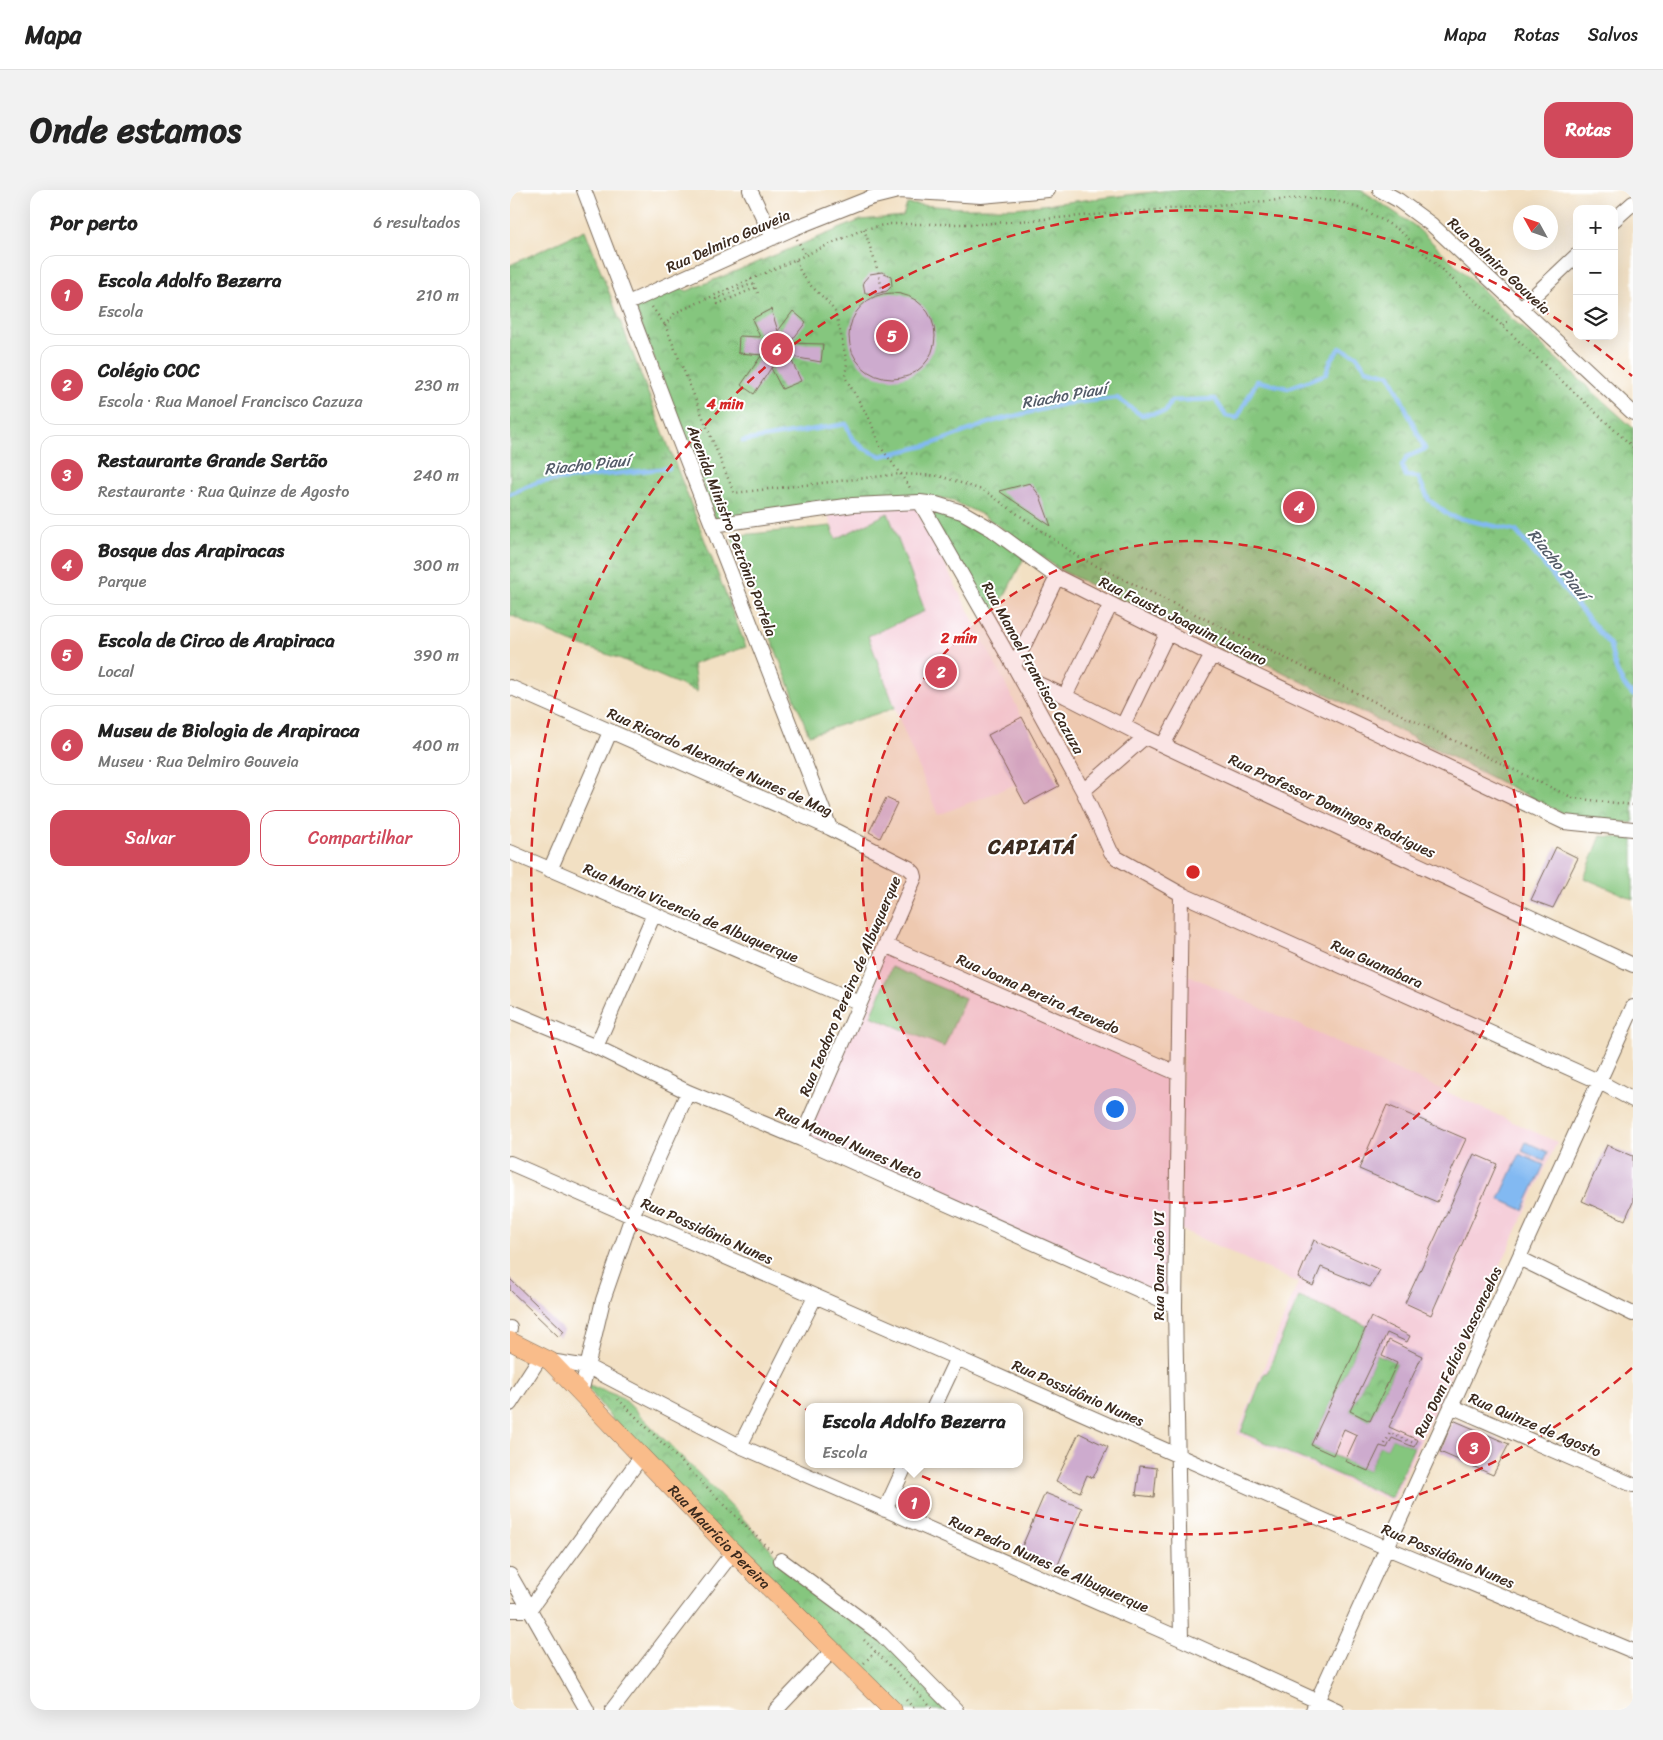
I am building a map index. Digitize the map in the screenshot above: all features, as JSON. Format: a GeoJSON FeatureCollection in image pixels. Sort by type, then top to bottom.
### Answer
{"type":"FeatureCollection","features":[{"type":"Feature","properties":{"kind":"main road","name":"Rua Maurício Pereira"},"geometry":{"type":"LineString","coordinates":[[510,1340],[545,1359],[581,1393],[733,1552],[893,1710]]}},
{"type":"Feature","properties":{"kind":"street","name":"Avenida Ministro Petrônio Portela"},"geometry":{"type":"LineString","coordinates":[[584,190],[830,828]]}},
{"type":"Feature","properties":{"kind":"street"},"geometry":{"type":"LineString","coordinates":[[750,190],[773,238]]}},
{"type":"Feature","properties":{"kind":"street","name":"Rua Delmiro Gouveia"},"geometry":{"type":"LineString","coordinates":[[628,303],[773,238],[870,198],[898,191],[981,196],[1048,190]]}},
{"type":"Feature","properties":{"kind":"street","name":"Rua Delmiro Gouveia"},"geometry":{"type":"LineString","coordinates":[[1380,190],[1398,200],[1432,225],[1633,414]]}},
{"type":"Feature","properties":{"kind":"street"},"geometry":{"type":"LineString","coordinates":[[1618,216],[1633,203]]}},
{"type":"Feature","properties":{"kind":"street"},"geometry":{"type":"LineString","coordinates":[[1520,308],[1573,259]]}},
{"type":"Feature","properties":{"kind":"street","name":"Rua Fausto Joaquim Luciano"},"geometry":{"type":"LineString","coordinates":[[712,525],[852,506],[920,502],[936,504],[962,512],[993,530],[1057,577],[1212,655],[1564,822],[1633,830]]}},
{"type":"Feature","properties":{"kind":"street","name":"Rua Manoel Francisco Cazuza"},"geometry":{"type":"LineString","coordinates":[[920,502],[1083,791],[1111,852]]}},
{"type":"Feature","properties":{"kind":"street"},"geometry":{"type":"LineString","coordinates":[[1017,671],[1057,577]]}},
{"type":"Feature","properties":{"kind":"street"},"geometry":{"type":"LineString","coordinates":[[1065,696],[1111,604]]}},
{"type":"Feature","properties":{"kind":"street"},"geometry":{"type":"LineString","coordinates":[[1123,725],[1168,632]]}},
{"type":"Feature","properties":{"kind":"street"},"geometry":{"type":"LineString","coordinates":[[1164,745],[1212,655]]}},
{"type":"Feature","properties":{"kind":"street","name":"Rua Professor Domingos Rodrigues"},"geometry":{"type":"LineString","coordinates":[[1017,671],[1145,737],[1633,966]]}},
{"type":"Feature","properties":{"kind":"street","name":"Rua Ricardo Alexandre Nunes de Mag"},"geometry":{"type":"LineString","coordinates":[[510,687],[830,828],[909,868],[914,873]]}},
{"type":"Feature","properties":{"kind":"street"},"geometry":{"type":"LineString","coordinates":[[550,870],[610,732]]}},
{"type":"Feature","properties":{"kind":"street"},"geometry":{"type":"LineString","coordinates":[[1083,791],[1145,737]]}},
{"type":"Feature","properties":{"kind":"street","name":"Rua Maria Vicencia de Albuquerque"},"geometry":{"type":"LineString","coordinates":[[510,852],[860,1003]]}},
{"type":"Feature","properties":{"kind":"street","name":"Rua Guanabara"},"geometry":{"type":"LineString","coordinates":[[1111,852],[1117,858],[1181,894],[1598,1082],[1633,1100]]}},
{"type":"Feature","properties":{"kind":"street","name":"Rua Teodoro Pereira de Albuquerque"},"geometry":{"type":"LineString","coordinates":[[801,1139],[915,877],[914,873]]}},
{"type":"Feature","properties":{"kind":"street","name":"Rua Dom João VI"},"geometry":{"type":"LineString","coordinates":[[1180,1639],[1175,1306],[1181,894]]}},
{"type":"Feature","properties":{"kind":"street"},"geometry":{"type":"LineString","coordinates":[[596,1047],[654,914]]}},
{"type":"Feature","properties":{"kind":"street","name":"Rua Joana Pereira Azevedo"},"geometry":{"type":"LineString","coordinates":[[886,945],[1177,1073]]}},
{"type":"Feature","properties":{"kind":"street","name":"Rua Dom Felício Vasconcelos"},"geometry":{"type":"LineString","coordinates":[[1315,1706],[1633,1007]]}},
{"type":"Feature","properties":{"kind":"street","name":"Rua Manoel Nunes Neto"},"geometry":{"type":"LineString","coordinates":[[510,1011],[596,1047],[688,1092],[801,1139],[1175,1306]]}},
{"type":"Feature","properties":{"kind":"street"},"geometry":{"type":"LineString","coordinates":[[581,1393],[603,1300],[632,1216],[688,1092]]}},
{"type":"Feature","properties":{"kind":"street","name":"Rua Possidônio Nunes"},"geometry":{"type":"LineString","coordinates":[[510,1163],[1386,1548],[1633,1652]]}},
{"type":"Feature","properties":{"kind":"street"},"geometry":{"type":"LineString","coordinates":[[1519,1258],[1633,1314]]}},
{"type":"Feature","properties":{"kind":"street"},"geometry":{"type":"LineString","coordinates":[[740,1446],[815,1296]]}},
{"type":"Feature","properties":{"kind":"street"},"geometry":{"type":"LineString","coordinates":[[936,1403],[957,1358]]}},
{"type":"Feature","properties":{"kind":"street"},"geometry":{"type":"LineString","coordinates":[[510,1404],[545,1359]]}},
{"type":"Feature","properties":{"kind":"street","name":"Rua Pedro Nunes de Albuquerque"},"geometry":{"type":"LineString","coordinates":[[545,1359],[588,1367],[740,1446],[1180,1639],[1315,1706],[1337,1710]]}},
{"type":"Feature","properties":{"kind":"street","name":"Rua Quinze de Agosto"},"geometry":{"type":"LineString","coordinates":[[1451,1406],[1633,1485]]}},
{"type":"Feature","properties":{"kind":"street"},"geometry":{"type":"LineString","coordinates":[[530,1610],[641,1457]]}},
{"type":"Feature","properties":{"kind":"street"},"geometry":{"type":"LineString","coordinates":[[885,1510],[904,1468]]}},
{"type":"Feature","properties":{"kind":"street"},"geometry":{"type":"LineString","coordinates":[[612,1710],[733,1552]]}},
{"type":"Feature","properties":{"kind":"street"},"geometry":{"type":"LineString","coordinates":[[781,1560],[882,1635],[956,1710]]}},
{"type":"Feature","properties":{"kind":"street"},"geometry":{"type":"LineString","coordinates":[[510,1575],[588,1710]]}},
{"type":"Feature","properties":{"kind":"street"},"geometry":{"type":"LineString","coordinates":[[510,1610],[530,1610]]}},
{"type":"Feature","properties":{"kind":"street"},"geometry":{"type":"LineString","coordinates":[[776,1710],[833,1650]]}},
{"type":"Feature","properties":{"kind":"path"},"geometry":{"type":"LineString","coordinates":[[665,325],[675,313],[864,229],[889,224],[982,224],[1304,198],[1341,202],[1367,211],[1399,230],[1633,447]]}},
{"type":"Feature","properties":{"kind":"path"},"geometry":{"type":"LineString","coordinates":[[864,229],[878,271],[883,294]]}},
{"type":"Feature","properties":{"kind":"path"},"geometry":{"type":"LineString","coordinates":[[796,260],[800,271],[809,284],[828,301],[836,314],[847,363],[845,376],[852,392],[870,420],[880,446],[900,474]]}},
{"type":"Feature","properties":{"kind":"path"},"geometry":{"type":"LineString","coordinates":[[751,279],[758,293]]}},
{"type":"Feature","properties":{"kind":"path"},"geometry":{"type":"LineString","coordinates":[[747,281],[749,285],[716,299],[718,304],[755,288]]}},
{"type":"Feature","properties":{"kind":"path"},"geometry":{"type":"LineString","coordinates":[[643,296],[665,325],[734,492],[900,474],[940,476],[985,491],[1080,558],[1533,779],[1573,798],[1633,805]]}},
{"type":"Feature","properties":{"kind":"path"},"geometry":{"type":"LineString","coordinates":[[608,1377],[616,1396],[781,1560]]}},
{"type":"Feature","properties":{"kind":"path"},"geometry":{"type":"LineString","coordinates":[[1385,1444],[1388,1432],[1416,1444]]}},
{"type":"Feature","properties":{"kind":"path"},"geometry":{"type":"LineString","coordinates":[[862,1638],[934,1710]]}},
{"type":"Feature","properties":{"kind":"shaded area"},"geometry":{"type":"Polygon","coordinates":[[[914,503],[1022,717],[988,735],[1014,785],[938,815],[868,636],[826,509],[914,503]]]}},
{"type":"Feature","properties":{"kind":"shaded area"},"geometry":{"type":"Polygon","coordinates":[[[885,945],[1177,1073],[1175,1306],[801,1139],[885,945]]]}},
{"type":"Feature","properties":{"kind":"shaded area"},"geometry":{"type":"Polygon","coordinates":[[[1184,973],[1557,1142],[1393,1502],[1237,1434],[1298,1283],[1180,1229],[1184,973]]]}},
{"type":"Feature","properties":{"kind":"green space"},"geometry":{"type":"Polygon","coordinates":[[[1171,190],[1363,191],[1415,226],[1511,318],[1633,428],[1633,823],[1572,818],[1267,664],[1257,666],[1062,571],[983,515],[948,499],[878,493],[716,520],[634,305],[679,287],[687,291],[861,220],[903,216],[907,204],[963,208],[1015,208],[1171,190]]]}},
{"type":"Feature","properties":{"kind":"green space"},"geometry":{"type":"Polygon","coordinates":[[[585,230],[746,647],[693,664],[697,692],[621,659],[573,643],[510,615],[510,265],[585,230]]]}},
{"type":"Feature","properties":{"kind":"green space"},"geometry":{"type":"Polygon","coordinates":[[[920,502],[936,504],[1026,554],[990,624],[920,502]]]}},
{"type":"Feature","properties":{"kind":"green space"},"geometry":{"type":"Polygon","coordinates":[[[888,513],[925,611],[868,636],[895,708],[809,735],[731,536],[831,526],[836,539],[888,513]]]}},
{"type":"Feature","properties":{"kind":"green space"},"geometry":{"type":"Polygon","coordinates":[[[1601,836],[1633,839],[1633,899],[1584,878],[1601,836]]]}},
{"type":"Feature","properties":{"kind":"green space"},"geometry":{"type":"Polygon","coordinates":[[[892,967],[965,998],[944,1047],[871,1016],[892,967]]]}},
{"type":"Feature","properties":{"kind":"green space"},"geometry":{"type":"Polygon","coordinates":[[[1299,1297],[1367,1326],[1311,1445],[1368,1471],[1380,1446],[1387,1448],[1392,1438],[1414,1447],[1391,1498],[1241,1432],[1264,1373],[1267,1373],[1299,1297]]]}},
{"type":"Feature","properties":{"kind":"green space"},"geometry":{"type":"Polygon","coordinates":[[[1377,1354],[1397,1363],[1370,1421],[1350,1411],[1377,1354]]]}},
{"type":"Feature","properties":{"kind":"green space"},"geometry":{"type":"Polygon","coordinates":[[[584,1383],[623,1398],[735,1510],[781,1560],[882,1635],[956,1710],[893,1710],[641,1457],[584,1383]]]}},
{"type":"Feature","properties":{"kind":"water"},"geometry":{"type":"Polygon","coordinates":[[[1526,1142],[1548,1152],[1544,1161],[1522,1151],[1526,1142]]]}},
{"type":"Feature","properties":{"kind":"water"},"geometry":{"type":"Polygon","coordinates":[[[1520,1154],[1544,1165],[1523,1210],[1499,1199],[1520,1154]]]}},
{"type":"Feature","properties":{"kind":"building"},"geometry":{"type":"Polygon","coordinates":[[[882,272],[891,276],[892,286],[887,291],[876,294],[865,293],[863,282],[870,274],[882,272]]]}},
{"type":"Feature","properties":{"kind":"building"},"geometry":{"type":"Polygon","coordinates":[[[892,293],[909,296],[923,305],[932,319],[935,336],[932,353],[923,367],[909,376],[892,379],[875,376],[861,367],[852,353],[849,336],[852,319],[861,305],[875,296],[892,293]]]}},
{"type":"Feature","properties":{"kind":"building"},"geometry":{"type":"Polygon","coordinates":[[[771,309],[778,331],[793,311],[806,322],[790,343],[779,334],[766,339],[763,355],[738,353],[739,336],[760,337],[752,319],[771,309]]]}},
{"type":"Feature","properties":{"kind":"building"},"geometry":{"type":"Polygon","coordinates":[[[788,343],[823,344],[821,362],[787,356],[788,343]]]}},
{"type":"Feature","properties":{"kind":"building"},"geometry":{"type":"Polygon","coordinates":[[[761,356],[773,365],[754,394],[741,385],[761,356]]]}},
{"type":"Feature","properties":{"kind":"building"},"geometry":{"type":"Polygon","coordinates":[[[790,357],[801,381],[782,389],[771,368],[790,357]]]}},
{"type":"Feature","properties":{"kind":"building"},"geometry":{"type":"Polygon","coordinates":[[[1030,483],[1040,496],[1051,526],[999,491],[1030,483]]]}},
{"type":"Feature","properties":{"kind":"building"},"geometry":{"type":"Polygon","coordinates":[[[1022,717],[1059,786],[1025,804],[988,735],[1022,717]]]}},
{"type":"Feature","properties":{"kind":"building"},"geometry":{"type":"Polygon","coordinates":[[[886,798],[897,803],[880,838],[869,832],[886,798]]]}},
{"type":"Feature","properties":{"kind":"building"},"geometry":{"type":"Polygon","coordinates":[[[1556,847],[1578,858],[1553,908],[1531,900],[1556,847]]]}},
{"type":"Feature","properties":{"kind":"building"},"geometry":{"type":"Polygon","coordinates":[[[1387,1105],[1466,1139],[1437,1202],[1359,1169],[1387,1105]]]}},
{"type":"Feature","properties":{"kind":"building"},"geometry":{"type":"Polygon","coordinates":[[[1607,1145],[1633,1156],[1633,1202],[1625,1220],[1582,1201],[1607,1145]]]}},
{"type":"Feature","properties":{"kind":"building"},"geometry":{"type":"Polygon","coordinates":[[[1474,1154],[1497,1164],[1431,1315],[1405,1303],[1474,1154]]]}},
{"type":"Feature","properties":{"kind":"building"},"geometry":{"type":"Polygon","coordinates":[[[1314,1240],[1380,1270],[1370,1287],[1321,1267],[1313,1286],[1298,1278],[1314,1240]]]}},
{"type":"Feature","properties":{"kind":"building"},"geometry":{"type":"Polygon","coordinates":[[[510,1279],[564,1331],[559,1337],[510,1290],[510,1279]]]}},
{"type":"Feature","properties":{"kind":"building"},"geometry":{"type":"Polygon","coordinates":[[[1371,1317],[1410,1336],[1407,1342],[1387,1333],[1350,1411],[1370,1421],[1397,1363],[1382,1356],[1389,1340],[1422,1356],[1389,1427],[1418,1440],[1414,1447],[1392,1438],[1387,1448],[1380,1446],[1368,1471],[1345,1461],[1357,1435],[1344,1429],[1333,1455],[1311,1445],[1371,1317]]]}},
{"type":"Feature","properties":{"kind":"building"},"geometry":{"type":"Polygon","coordinates":[[[1453,1420],[1509,1444],[1493,1475],[1440,1452],[1453,1420]]]}},
{"type":"Feature","properties":{"kind":"building"},"geometry":{"type":"Polygon","coordinates":[[[1079,1433],[1108,1447],[1093,1478],[1087,1475],[1080,1492],[1056,1481],[1079,1433]]]}},
{"type":"Feature","properties":{"kind":"building"},"geometry":{"type":"Polygon","coordinates":[[[1140,1466],[1157,1468],[1154,1497],[1136,1495],[1140,1466]]]}},
{"type":"Feature","properties":{"kind":"building"},"geometry":{"type":"Polygon","coordinates":[[[1045,1493],[1082,1508],[1057,1567],[1020,1551],[1045,1493]]]}},
{"type":"Feature","properties":{"kind":"waterway","name":"Riacho Piauí"},"geometry":{"type":"LineString","coordinates":[[743,441],[846,424],[852,438],[863,448],[881,456],[929,445],[994,421],[1064,404],[1117,398],[1141,415],[1165,412],[1171,401],[1215,399],[1226,416],[1237,418],[1257,381],[1288,388],[1326,374],[1331,360],[1340,348],[1356,355],[1366,369],[1390,375],[1425,449],[1407,457],[1402,466],[1406,476],[1418,477],[1429,500],[1450,516],[1516,531],[1610,645],[1617,672],[1633,695]]}},
{"type":"Feature","properties":{"kind":"waterway","name":"Riacho Piauí"},"geometry":{"type":"LineString","coordinates":[[510,494],[538,482],[669,468]]}},
{"type":"Feature","properties":{"kind":"place","name":"Escola de Circo de Arapiraca"},"geometry":{"type":"Point","coordinates":[892,336]}},
{"type":"Feature","properties":{"kind":"place","name":"Museu de Biologia de Arapiraca"},"geometry":{"type":"Point","coordinates":[777,349]}},
{"type":"Feature","properties":{"kind":"place","name":"Bosque das Arapiracas"},"geometry":{"type":"Point","coordinates":[1299,507]}},
{"type":"Feature","properties":{"kind":"place","name":"Colégio COC"},"geometry":{"type":"Point","coordinates":[941,672]}},
{"type":"Feature","properties":{"kind":"place","name":"Restaurante Grande Sertão"},"geometry":{"type":"Point","coordinates":[1474,1448]}},
{"type":"Feature","properties":{"kind":"place","name":"Escola Adolfo Bezerra"},"geometry":{"type":"Point","coordinates":[914,1503]}},
{"type":"Feature","properties":{"kind":"district","name":"CAPIATÁ"},"geometry":{"type":"Point","coordinates":[1032,847]}}]}
